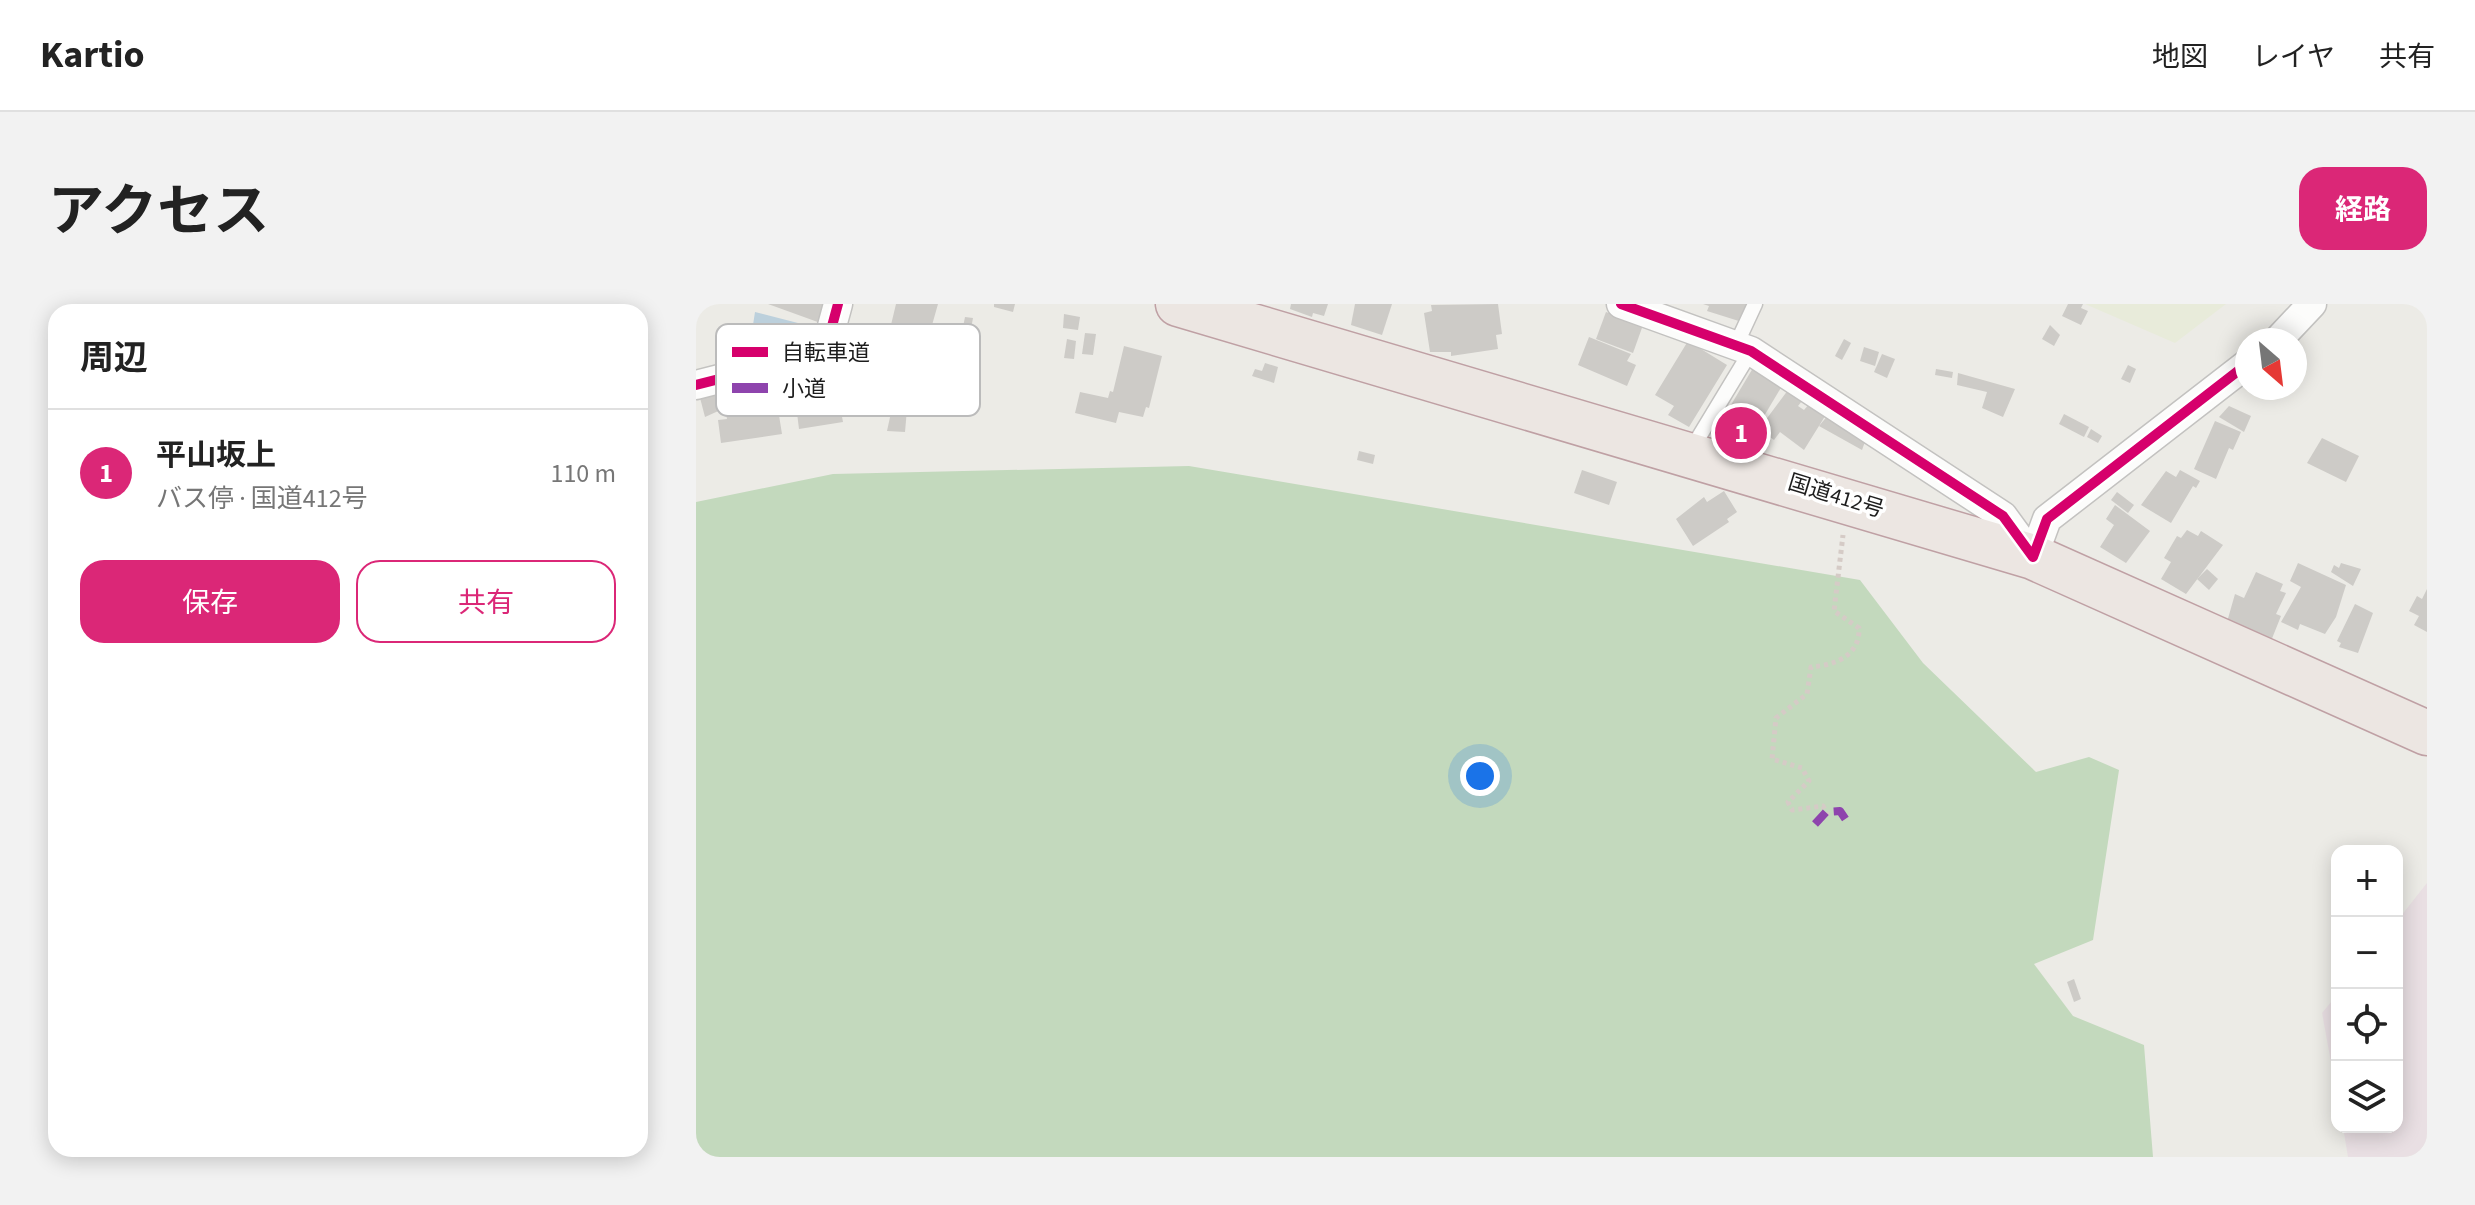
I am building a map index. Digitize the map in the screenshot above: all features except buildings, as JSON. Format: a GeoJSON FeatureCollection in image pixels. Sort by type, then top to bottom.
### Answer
{"type":"FeatureCollection","features":[{"type":"Feature","properties":{"kind":"highway","name":"国道412号"},"geometry":{"type":"LineString","coordinates":[[1178,304],[2033,557],[2427,733]]}},
{"type":"Feature","properties":{"kind":"street"},"geometry":{"type":"LineString","coordinates":[[833,324],[838,304]]}},
{"type":"Feature","properties":{"kind":"street"},"geometry":{"type":"LineString","coordinates":[[1621,304],[1743,348],[2003,516],[2033,557]]}},
{"type":"Feature","properties":{"kind":"street"},"geometry":{"type":"LineString","coordinates":[[2289,328],[2312,304]]}},
{"type":"Feature","properties":{"kind":"street"},"geometry":{"type":"LineString","coordinates":[[2033,557],[2047,519],[2235,373]]}},
{"type":"Feature","properties":{"kind":"street"},"geometry":{"type":"LineString","coordinates":[[696,385],[716,380]]}},
{"type":"Feature","properties":{"kind":"lane"},"geometry":{"type":"LineString","coordinates":[[1688,453],[1743,348],[1755,304]]}},
{"type":"Feature","properties":{"kind":"path"},"geometry":{"type":"LineString","coordinates":[[1828,816],[1823,806],[1792,810],[1788,802],[1809,781],[1802,768],[1772,759],[1776,718],[1807,694],[1811,667],[1848,656],[1860,640],[1859,628],[1834,611],[1844,531],[1893,526],[1898,515]]}},
{"type":"Feature","properties":{"kind":"shaded area"},"geometry":{"type":"Polygon","coordinates":[[[2427,883],[2427,1157],[2348,1157],[2344,1133],[2403,1133],[2403,913],[2427,883]]]}},
{"type":"Feature","properties":{"kind":"shaded area"},"geometry":{"type":"Polygon","coordinates":[[[2331,1002],[2331,1062],[2322,1013],[2331,1002]]]}},
{"type":"Feature","properties":{"kind":"green space"},"geometry":{"type":"Polygon","coordinates":[[[2085,304],[2226,304],[2175,343],[2085,304]]]}},
{"type":"Feature","properties":{"kind":"green space"},"geometry":{"type":"Polygon","coordinates":[[[1189,466],[1860,580],[1923,663],[2036,772],[2089,757],[2119,770],[2093,940],[2034,964],[2073,1016],[2144,1045],[2153,1157],[696,1157],[696,502],[833,474],[1189,466]]]}},
{"type":"Feature","properties":{"kind":"water"},"geometry":{"type":"Polygon","coordinates":[[[755,312],[802,324],[753,324],[755,312]]]}},
{"type":"Feature","properties":{"kind":"marked path"},"geometry":{"type":"LineString","coordinates":[[1815,824],[1826,812],[1840,811],[1848,823]]}},
{"type":"Feature","properties":{"kind":"cycle path"},"geometry":{"type":"LineString","coordinates":[[833,324],[838,304]]}},
{"type":"Feature","properties":{"kind":"cycle path"},"geometry":{"type":"LineString","coordinates":[[1621,304],[1751,351],[2003,516],[2033,557],[2047,519],[2235,373]]}},
{"type":"Feature","properties":{"kind":"cycle path"},"geometry":{"type":"LineString","coordinates":[[696,385],[716,380]]}},
{"type":"Feature","properties":{"kind":"place","name":"平山坂上"},"geometry":{"type":"Point","coordinates":[1741,433]}}]}
